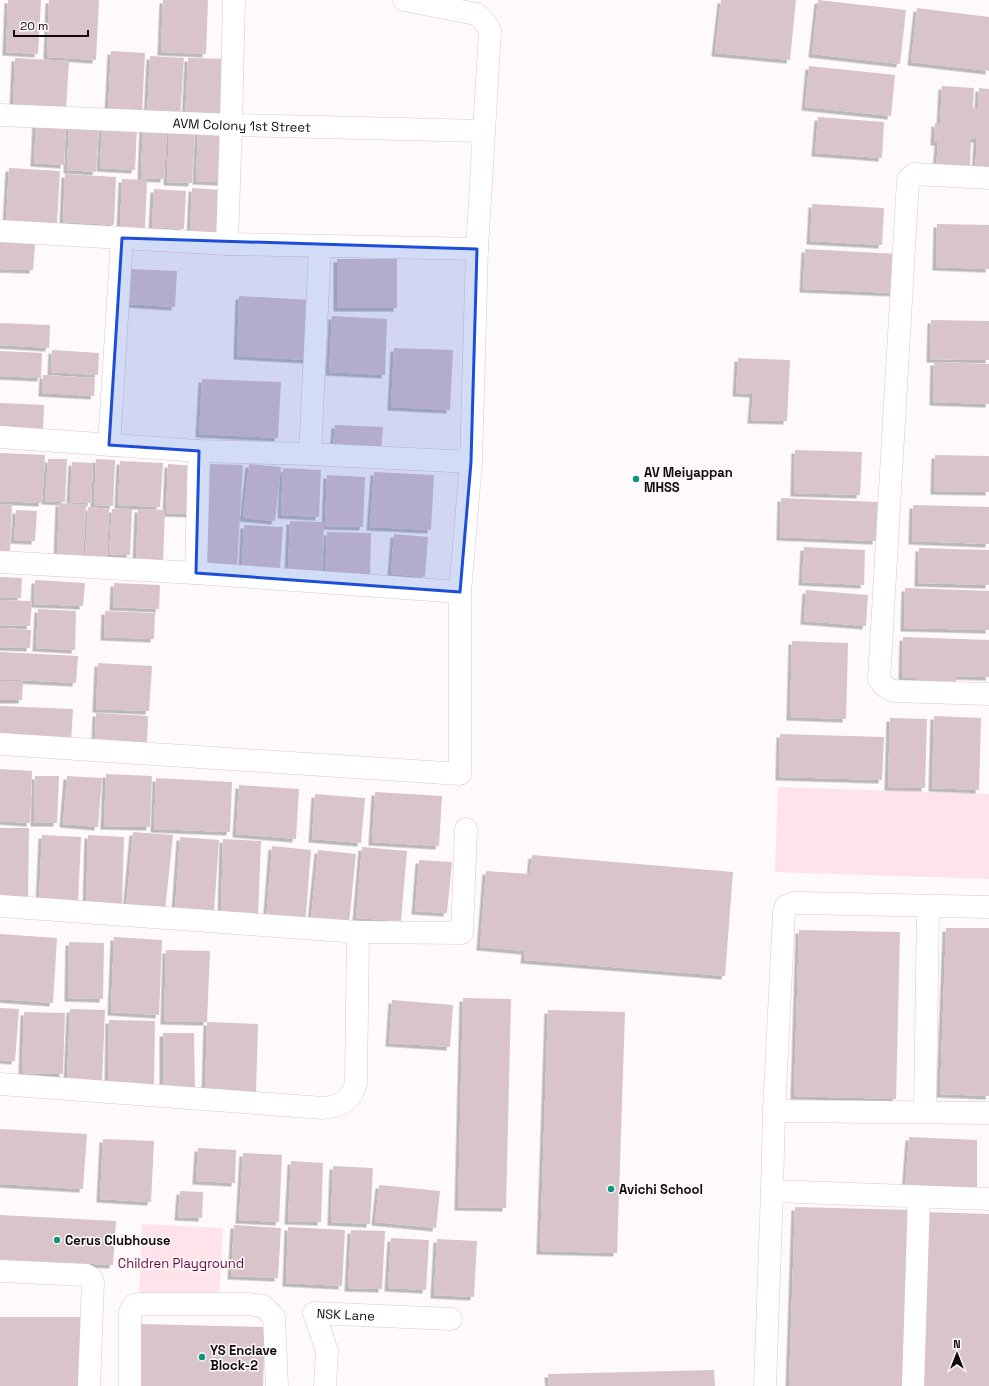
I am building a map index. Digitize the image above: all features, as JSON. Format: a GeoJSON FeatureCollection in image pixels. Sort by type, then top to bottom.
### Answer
{"type":"FeatureCollection","features":[{"type":"Feature","properties":{"kind":"street"},"geometry":{"type":"LineString","coordinates":[[227,244],[234,0]]}},
{"type":"Feature","properties":{"kind":"street"},"geometry":{"type":"LineString","coordinates":[[0,744],[460,774],[460,592],[471,462],[477,249],[490,32],[487,24],[476,14],[404,0]]}},
{"type":"Feature","properties":{"kind":"street","name":"AVM Colony 1st Street"},"geometry":{"type":"LineString","coordinates":[[0,115],[231,125],[484,131]]}},
{"type":"Feature","properties":{"kind":"street"},"geometry":{"type":"LineString","coordinates":[[989,178],[914,174],[908,180],[879,679],[887,689],[894,692],[989,694]]}},
{"type":"Feature","properties":{"kind":"street"},"geometry":{"type":"LineString","coordinates":[[0,231],[227,244],[477,249]]}},
{"type":"Feature","properties":{"kind":"street"},"geometry":{"type":"LineString","coordinates":[[109,445],[122,238]]}},
{"type":"Feature","properties":{"kind":"street"},"geometry":{"type":"LineString","coordinates":[[310,454],[320,246]]}},
{"type":"Feature","properties":{"kind":"street"},"geometry":{"type":"LineString","coordinates":[[0,437],[199,451],[310,454],[471,462]]}},
{"type":"Feature","properties":{"kind":"street"},"geometry":{"type":"LineString","coordinates":[[196,573],[199,451]]}},
{"type":"Feature","properties":{"kind":"street"},"geometry":{"type":"LineString","coordinates":[[0,562],[196,573],[460,592]]}},
{"type":"Feature","properties":{"kind":"street"},"geometry":{"type":"LineString","coordinates":[[0,906],[358,932],[462,933],[466,829]]}},
{"type":"Feature","properties":{"kind":"street"},"geometry":{"type":"LineString","coordinates":[[765,1386],[774,1111],[784,913],[786,906],[793,903],[800,903],[989,908]]}},
{"type":"Feature","properties":{"kind":"street"},"geometry":{"type":"LineString","coordinates":[[925,1112],[928,907]]}},
{"type":"Feature","properties":{"kind":"street"},"geometry":{"type":"LineString","coordinates":[[0,1084],[323,1108],[334,1107],[346,1101],[353,1094],[356,1083],[358,932]]}},
{"type":"Feature","properties":{"kind":"street"},"geometry":{"type":"LineString","coordinates":[[774,1111],[989,1113]]}},
{"type":"Feature","properties":{"kind":"street"},"geometry":{"type":"LineString","coordinates":[[772,1191],[989,1199]]}},
{"type":"Feature","properties":{"kind":"street"},"geometry":{"type":"LineString","coordinates":[[913,1386],[920,1197]]}},
{"type":"Feature","properties":{"kind":"street"},"geometry":{"type":"LineString","coordinates":[[0,1271],[86,1275],[91,1278],[93,1282],[89,1386]]}},
{"type":"Feature","properties":{"kind":"street"},"geometry":{"type":"LineString","coordinates":[[130,1386],[130,1312],[134,1305],[141,1304],[247,1304],[263,1306],[274,1317],[277,1386]]}},
{"type":"Feature","properties":{"kind":"street","name":"NSK Lane"},"geometry":{"type":"LineString","coordinates":[[325,1386],[327,1351],[314,1313],[451,1319]]}},
{"type":"Feature","properties":{"kind":"highlighted area"},"geometry":{"type":"Polygon","coordinates":[[[122,238],[477,249],[471,462],[460,592],[196,573],[199,451],[109,445],[122,238]]]}},
{"type":"Feature","properties":{"kind":"green space"},"geometry":{"type":"Polygon","coordinates":[[[778,787],[989,794],[989,879],[775,872],[778,787]]]}},
{"type":"Feature","properties":{"kind":"green space","name":"Children Playground"},"geometry":{"type":"Polygon","coordinates":[[[142,1224],[223,1228],[219,1301],[139,1297],[142,1224]]]}},
{"type":"Feature","properties":{"kind":"building"},"geometry":{"type":"Polygon","coordinates":[[[8,0],[41,0],[38,54],[6,52],[8,0]]]}},
{"type":"Feature","properties":{"kind":"building"},"geometry":{"type":"Polygon","coordinates":[[[49,0],[99,0],[96,60],[47,57],[49,0]]]}},
{"type":"Feature","properties":{"kind":"building"},"geometry":{"type":"Polygon","coordinates":[[[163,0],[208,0],[206,54],[161,52],[163,0]]]}},
{"type":"Feature","properties":{"kind":"building"},"geometry":{"type":"Polygon","coordinates":[[[721,0],[796,0],[790,60],[715,53],[721,0]]]}},
{"type":"Feature","properties":{"kind":"building"},"geometry":{"type":"Polygon","coordinates":[[[818,0],[906,10],[900,64],[812,54],[818,0]]]}},
{"type":"Feature","properties":{"kind":"building"},"geometry":{"type":"Polygon","coordinates":[[[917,8],[989,17],[989,71],[911,62],[917,8]]]}},
{"type":"Feature","properties":{"kind":"building"},"geometry":{"type":"Polygon","coordinates":[[[111,51],[145,53],[142,114],[108,113],[111,51]]]}},
{"type":"Feature","properties":{"kind":"building"},"geometry":{"type":"Polygon","coordinates":[[[150,56],[184,58],[180,119],[147,118],[150,56]]]}},
{"type":"Feature","properties":{"kind":"building"},"geometry":{"type":"Polygon","coordinates":[[[15,58],[69,61],[66,110],[13,108],[15,58]]]}},
{"type":"Feature","properties":{"kind":"building"},"geometry":{"type":"Polygon","coordinates":[[[188,58],[230,59],[227,122],[185,120],[188,58]]]}},
{"type":"Feature","properties":{"kind":"building"},"geometry":{"type":"Polygon","coordinates":[[[809,66],[895,75],[891,116],[805,107],[809,66]]]}},
{"type":"Feature","properties":{"kind":"building"},"geometry":{"type":"Polygon","coordinates":[[[942,86],[974,88],[973,108],[978,108],[979,88],[989,89],[989,172],[975,172],[977,139],[971,139],[970,171],[936,169],[938,142],[934,142],[935,123],[940,124],[942,86]]]}},
{"type":"Feature","properties":{"kind":"building"},"geometry":{"type":"Polygon","coordinates":[[[818,117],[884,122],[882,158],[815,153],[818,117]]]}},
{"type":"Feature","properties":{"kind":"building"},"geometry":{"type":"Polygon","coordinates":[[[36,120],[66,122],[64,165],[34,163],[36,120]]]}},
{"type":"Feature","properties":{"kind":"building"},"geometry":{"type":"Polygon","coordinates":[[[69,124],[99,125],[96,172],[67,170],[69,124]]]}},
{"type":"Feature","properties":{"kind":"building"},"geometry":{"type":"Polygon","coordinates":[[[102,124],[137,126],[135,170],[100,168],[102,124]]]}},
{"type":"Feature","properties":{"kind":"building"},"geometry":{"type":"Polygon","coordinates":[[[143,125],[167,126],[164,179],[141,178],[143,125]]]}},
{"type":"Feature","properties":{"kind":"building"},"geometry":{"type":"Polygon","coordinates":[[[169,129],[195,130],[192,183],[167,182],[169,129]]]}},
{"type":"Feature","properties":{"kind":"building"},"geometry":{"type":"Polygon","coordinates":[[[198,131],[224,133],[221,182],[196,181],[198,131]]]}},
{"type":"Feature","properties":{"kind":"building"},"geometry":{"type":"Polygon","coordinates":[[[9,168],[60,171],[57,224],[6,222],[9,168]]]}},
{"type":"Feature","properties":{"kind":"building"},"geometry":{"type":"Polygon","coordinates":[[[65,174],[116,177],[114,225],[63,222],[65,174]]]}},
{"type":"Feature","properties":{"kind":"building"},"geometry":{"type":"Polygon","coordinates":[[[122,179],[147,180],[145,229],[120,227],[122,179]]]}},
{"type":"Feature","properties":{"kind":"building"},"geometry":{"type":"Polygon","coordinates":[[[192,188],[221,190],[219,238],[190,236],[192,188]]]}},
{"type":"Feature","properties":{"kind":"building"},"geometry":{"type":"Polygon","coordinates":[[[154,189],[186,191],[184,229],[152,227],[154,189]]]}},
{"type":"Feature","properties":{"kind":"building"},"geometry":{"type":"Polygon","coordinates":[[[812,204],[884,208],[882,245],[810,241],[812,204]]]}},
{"type":"Feature","properties":{"kind":"building"},"geometry":{"type":"Polygon","coordinates":[[[937,224],[989,225],[989,269],[936,267],[937,224]]]}},
{"type":"Feature","properties":{"kind":"building"},"geometry":{"type":"Polygon","coordinates":[[[0,242],[35,244],[33,270],[0,269],[0,242]]]}},
{"type":"Feature","properties":{"kind":"building"},"geometry":{"type":"Polygon","coordinates":[[[805,249],[899,254],[897,293],[803,289],[805,249]]]}},
{"type":"Feature","properties":{"kind":"building"},"geometry":{"type":"Polygon","coordinates":[[[337,259],[397,259],[397,308],[337,308],[337,259]]]}},
{"type":"Feature","properties":{"kind":"building"},"geometry":{"type":"Polygon","coordinates":[[[130,269],[177,271],[175,307],[128,304],[130,269]]]}},
{"type":"Feature","properties":{"kind":"building"},"geometry":{"type":"Polygon","coordinates":[[[239,296],[312,300],[309,360],[237,356],[239,296]]]}},
{"type":"Feature","properties":{"kind":"building"},"geometry":{"type":"Polygon","coordinates":[[[332,316],[387,319],[385,375],[329,372],[332,316]]]}},
{"type":"Feature","properties":{"kind":"building"},"geometry":{"type":"Polygon","coordinates":[[[931,320],[989,321],[989,360],[930,359],[931,320]]]}},
{"type":"Feature","properties":{"kind":"building"},"geometry":{"type":"Polygon","coordinates":[[[0,323],[50,325],[49,348],[0,345],[0,323]]]}},
{"type":"Feature","properties":{"kind":"building"},"geometry":{"type":"Polygon","coordinates":[[[394,348],[453,350],[450,410],[391,407],[394,348]]]}},
{"type":"Feature","properties":{"kind":"building"},"geometry":{"type":"Polygon","coordinates":[[[52,350],[99,353],[98,375],[51,372],[52,350]]]}},
{"type":"Feature","properties":{"kind":"building"},"geometry":{"type":"Polygon","coordinates":[[[0,351],[42,353],[41,378],[0,376],[0,351]]]}},
{"type":"Feature","properties":{"kind":"building"},"geometry":{"type":"Polygon","coordinates":[[[738,358],[790,360],[787,421],[751,420],[753,394],[736,393],[738,358]]]}},
{"type":"Feature","properties":{"kind":"building"},"geometry":{"type":"Polygon","coordinates":[[[934,362],[989,364],[989,404],[933,402],[934,362]]]}},
{"type":"Feature","properties":{"kind":"building"},"geometry":{"type":"Polygon","coordinates":[[[43,375],[95,378],[94,396],[42,393],[43,375]]]}},
{"type":"Feature","properties":{"kind":"building"},"geometry":{"type":"Polygon","coordinates":[[[202,379],[281,382],[278,438],[199,434],[202,379]]]}},
{"type":"Feature","properties":{"kind":"building"},"geometry":{"type":"Polygon","coordinates":[[[0,403],[44,405],[43,432],[0,430],[0,403]]]}},
{"type":"Feature","properties":{"kind":"building"},"geometry":{"type":"Polygon","coordinates":[[[335,425],[383,427],[381,453],[333,451],[335,425]]]}},
{"type":"Feature","properties":{"kind":"building"},"geometry":{"type":"Polygon","coordinates":[[[795,450],[862,452],[860,495],[794,493],[795,450]]]}},
{"type":"Feature","properties":{"kind":"building"},"geometry":{"type":"Polygon","coordinates":[[[0,453],[45,455],[42,503],[0,501],[0,453]]]}},
{"type":"Feature","properties":{"kind":"building"},"geometry":{"type":"Polygon","coordinates":[[[935,455],[989,456],[989,492],[934,491],[935,455]]]}},
{"type":"Feature","properties":{"kind":"building"},"geometry":{"type":"Polygon","coordinates":[[[48,459],[67,459],[65,502],[45,501],[48,459]]]}},
{"type":"Feature","properties":{"kind":"building"},"geometry":{"type":"Polygon","coordinates":[[[96,459],[115,460],[113,506],[94,505],[96,459]]]}},
{"type":"Feature","properties":{"kind":"building"},"geometry":{"type":"Polygon","coordinates":[[[120,461],[163,463],[160,507],[118,505],[120,461]]]}},
{"type":"Feature","properties":{"kind":"building"},"geometry":{"type":"Polygon","coordinates":[[[72,462],[93,463],[91,503],[70,502],[72,462]]]}},
{"type":"Feature","properties":{"kind":"building"},"geometry":{"type":"Polygon","coordinates":[[[168,464],[196,466],[194,514],[166,513],[168,464]]]}},
{"type":"Feature","properties":{"kind":"building"},"geometry":{"type":"Polygon","coordinates":[[[209,464],[243,465],[237,568],[203,566],[209,464]]]}},
{"type":"Feature","properties":{"kind":"building"},"geometry":{"type":"Polygon","coordinates":[[[249,464],[281,467],[275,521],[243,518],[249,464]]]}},
{"type":"Feature","properties":{"kind":"building"},"geometry":{"type":"Polygon","coordinates":[[[283,468],[321,470],[319,517],[281,515],[283,468]]]}},
{"type":"Feature","properties":{"kind":"building"},"geometry":{"type":"Polygon","coordinates":[[[374,472],[434,475],[431,530],[370,527],[374,472]]]}},
{"type":"Feature","properties":{"kind":"building"},"geometry":{"type":"Polygon","coordinates":[[[327,475],[365,477],[363,527],[325,526],[327,475]]]}},
{"type":"Feature","properties":{"kind":"building"},"geometry":{"type":"Polygon","coordinates":[[[781,498],[878,502],[876,541],[780,537],[781,498]]]}},
{"type":"Feature","properties":{"kind":"building"},"geometry":{"type":"Polygon","coordinates":[[[59,503],[86,505],[83,558],[57,557],[59,503]]]}},
{"type":"Feature","properties":{"kind":"building"},"geometry":{"type":"Polygon","coordinates":[[[0,504],[12,505],[10,553],[0,553],[0,504]]]}},
{"type":"Feature","properties":{"kind":"building"},"geometry":{"type":"Polygon","coordinates":[[[913,505],[989,507],[989,544],[912,541],[913,505]]]}},
{"type":"Feature","properties":{"kind":"building"},"geometry":{"type":"Polygon","coordinates":[[[88,507],[109,509],[107,557],[85,556],[88,507]]]}},
{"type":"Feature","properties":{"kind":"building"},"geometry":{"type":"Polygon","coordinates":[[[112,509],[132,509],[130,555],[109,554],[112,509]]]}},
{"type":"Feature","properties":{"kind":"building"},"geometry":{"type":"Polygon","coordinates":[[[138,509],[165,510],[163,561],[136,559],[138,509]]]}},
{"type":"Feature","properties":{"kind":"building"},"geometry":{"type":"Polygon","coordinates":[[[16,510],[37,511],[35,541],[14,540],[16,510]]]}},
{"type":"Feature","properties":{"kind":"building"},"geometry":{"type":"Polygon","coordinates":[[[290,521],[324,522],[322,572],[288,570],[290,521]]]}},
{"type":"Feature","properties":{"kind":"building"},"geometry":{"type":"Polygon","coordinates":[[[244,525],[283,527],[280,568],[242,566],[244,525]]]}},
{"type":"Feature","properties":{"kind":"building"},"geometry":{"type":"Polygon","coordinates":[[[327,532],[371,533],[370,576],[325,575],[327,532]]]}},
{"type":"Feature","properties":{"kind":"building"},"geometry":{"type":"Polygon","coordinates":[[[394,534],[428,537],[425,577],[391,574],[394,534]]]}},
{"type":"Feature","properties":{"kind":"building"},"geometry":{"type":"Polygon","coordinates":[[[804,547],[865,550],[864,585],[802,582],[804,547]]]}},
{"type":"Feature","properties":{"kind":"building"},"geometry":{"type":"Polygon","coordinates":[[[919,548],[989,550],[989,585],[918,583],[919,548]]]}},
{"type":"Feature","properties":{"kind":"building"},"geometry":{"type":"Polygon","coordinates":[[[0,577],[22,578],[21,598],[0,597],[0,577]]]}},
{"type":"Feature","properties":{"kind":"building"},"geometry":{"type":"Polygon","coordinates":[[[35,580],[85,583],[83,606],[34,604],[35,580]]]}},
{"type":"Feature","properties":{"kind":"building"},"geometry":{"type":"Polygon","coordinates":[[[114,583],[160,585],[159,609],[113,607],[114,583]]]}},
{"type":"Feature","properties":{"kind":"building"},"geometry":{"type":"Polygon","coordinates":[[[905,588],[989,591],[989,630],[904,628],[905,588]]]}},
{"type":"Feature","properties":{"kind":"building"},"geometry":{"type":"Polygon","coordinates":[[[806,590],[868,595],[866,626],[804,621],[806,590]]]}},
{"type":"Feature","properties":{"kind":"building"},"geometry":{"type":"Polygon","coordinates":[[[0,600],[32,601],[30,626],[0,625],[0,600]]]}},
{"type":"Feature","properties":{"kind":"building"},"geometry":{"type":"Polygon","coordinates":[[[38,609],[76,611],[75,650],[36,648],[38,609]]]}},
{"type":"Feature","properties":{"kind":"building"},"geometry":{"type":"Polygon","coordinates":[[[105,611],[155,613],[154,639],[104,637],[105,611]]]}},
{"type":"Feature","properties":{"kind":"building"},"geometry":{"type":"Polygon","coordinates":[[[0,628],[31,630],[30,648],[0,647],[0,628]]]}},
{"type":"Feature","properties":{"kind":"building"},"geometry":{"type":"Polygon","coordinates":[[[903,637],[989,640],[989,677],[956,676],[956,684],[916,683],[917,678],[902,677],[903,637]]]}},
{"type":"Feature","properties":{"kind":"building"},"geometry":{"type":"Polygon","coordinates":[[[792,641],[848,643],[846,719],[790,717],[792,641]]]}},
{"type":"Feature","properties":{"kind":"building"},"geometry":{"type":"Polygon","coordinates":[[[0,652],[78,656],[76,683],[0,679],[0,652]]]}},
{"type":"Feature","properties":{"kind":"building"},"geometry":{"type":"Polygon","coordinates":[[[98,663],[152,666],[149,711],[96,709],[98,663]]]}},
{"type":"Feature","properties":{"kind":"building"},"geometry":{"type":"Polygon","coordinates":[[[0,681],[23,682],[22,700],[0,700],[0,681]]]}},
{"type":"Feature","properties":{"kind":"building"},"geometry":{"type":"Polygon","coordinates":[[[0,706],[73,709],[71,742],[0,738],[0,706]]]}},
{"type":"Feature","properties":{"kind":"building"},"geometry":{"type":"Polygon","coordinates":[[[96,713],[148,716],[147,746],[95,744],[96,713]]]}},
{"type":"Feature","properties":{"kind":"building"},"geometry":{"type":"Polygon","coordinates":[[[934,716],[981,718],[979,790],[932,788],[934,716]]]}},
{"type":"Feature","properties":{"kind":"building"},"geometry":{"type":"Polygon","coordinates":[[[890,718],[927,719],[925,788],[888,787],[890,718]]]}},
{"type":"Feature","properties":{"kind":"building"},"geometry":{"type":"Polygon","coordinates":[[[780,734],[884,737],[882,780],[779,777],[780,734]]]}},
{"type":"Feature","properties":{"kind":"building"},"geometry":{"type":"Polygon","coordinates":[[[0,769],[32,771],[30,823],[0,821],[0,769]]]}},
{"type":"Feature","properties":{"kind":"building"},"geometry":{"type":"Polygon","coordinates":[[[106,774],[152,776],[150,827],[104,826],[106,774]]]}},
{"type":"Feature","properties":{"kind":"building"},"geometry":{"type":"Polygon","coordinates":[[[35,776],[59,776],[57,823],[34,823],[35,776]]]}},
{"type":"Feature","properties":{"kind":"building"},"geometry":{"type":"Polygon","coordinates":[[[67,776],[102,778],[98,827],[63,824],[67,776]]]}},
{"type":"Feature","properties":{"kind":"building"},"geometry":{"type":"Polygon","coordinates":[[[156,778],[232,782],[230,832],[154,829],[156,778]]]}},
{"type":"Feature","properties":{"kind":"building"},"geometry":{"type":"Polygon","coordinates":[[[239,785],[299,789],[296,839],[236,834],[239,785]]]}},
{"type":"Feature","properties":{"kind":"building"},"geometry":{"type":"Polygon","coordinates":[[[375,792],[442,796],[439,846],[372,842],[375,792]]]}},
{"type":"Feature","properties":{"kind":"building"},"geometry":{"type":"Polygon","coordinates":[[[315,794],[365,798],[361,843],[312,839],[315,794]]]}},
{"type":"Feature","properties":{"kind":"building"},"geometry":{"type":"Polygon","coordinates":[[[0,828],[29,828],[28,899],[0,899],[0,828]]]}},
{"type":"Feature","properties":{"kind":"building"},"geometry":{"type":"Polygon","coordinates":[[[133,832],[173,835],[165,911],[126,908],[133,832]]]}},
{"type":"Feature","properties":{"kind":"building"},"geometry":{"type":"Polygon","coordinates":[[[42,835],[81,837],[78,903],[39,901],[42,835]]]}},
{"type":"Feature","properties":{"kind":"building"},"geometry":{"type":"Polygon","coordinates":[[[88,835],[124,837],[122,906],[86,905],[88,835]]]}},
{"type":"Feature","properties":{"kind":"building"},"geometry":{"type":"Polygon","coordinates":[[[180,837],[219,840],[214,912],[175,909],[180,837]]]}},
{"type":"Feature","properties":{"kind":"building"},"geometry":{"type":"Polygon","coordinates":[[[223,839],[261,841],[258,917],[221,915],[223,839]]]}},
{"type":"Feature","properties":{"kind":"building"},"geometry":{"type":"Polygon","coordinates":[[[272,846],[311,850],[305,926],[266,922],[272,846]]]}},
{"type":"Feature","properties":{"kind":"building"},"geometry":{"type":"Polygon","coordinates":[[[362,847],[407,851],[401,921],[356,918],[362,847]]]}},
{"type":"Feature","properties":{"kind":"building"},"geometry":{"type":"Polygon","coordinates":[[[318,850],[356,854],[349,923],[311,919],[318,850]]]}},
{"type":"Feature","properties":{"kind":"building"},"geometry":{"type":"Polygon","coordinates":[[[532,855],[733,872],[725,976],[524,960],[525,951],[480,947],[486,871],[530,874],[532,855]]]}},
{"type":"Feature","properties":{"kind":"building"},"geometry":{"type":"Polygon","coordinates":[[[419,860],[452,862],[447,913],[415,911],[419,860]]]}},
{"type":"Feature","properties":{"kind":"building"},"geometry":{"type":"Polygon","coordinates":[[[946,928],[989,928],[989,1096],[940,1094],[946,928]]]}},
{"type":"Feature","properties":{"kind":"building"},"geometry":{"type":"Polygon","coordinates":[[[799,930],[900,932],[896,1099],[794,1096],[799,930]]]}},
{"type":"Feature","properties":{"kind":"building"},"geometry":{"type":"Polygon","coordinates":[[[0,934],[57,938],[53,1003],[0,999],[0,934]]]}},
{"type":"Feature","properties":{"kind":"building"},"geometry":{"type":"Polygon","coordinates":[[[114,937],[162,940],[159,1015],[111,1012],[114,937]]]}},
{"type":"Feature","properties":{"kind":"building"},"geometry":{"type":"Polygon","coordinates":[[[69,942],[104,943],[103,999],[68,998],[69,942]]]}},
{"type":"Feature","properties":{"kind":"building"},"geometry":{"type":"Polygon","coordinates":[[[166,950],[210,951],[207,1022],[164,1021],[166,950]]]}},
{"type":"Feature","properties":{"kind":"building"},"geometry":{"type":"Polygon","coordinates":[[[463,998],[511,999],[506,1208],[458,1207],[463,998]]]}},
{"type":"Feature","properties":{"kind":"building"},"geometry":{"type":"Polygon","coordinates":[[[392,1000],[453,1005],[450,1047],[389,1043],[392,1000]]]}},
{"type":"Feature","properties":{"kind":"building"},"geometry":{"type":"Polygon","coordinates":[[[0,1008],[19,1009],[15,1061],[0,1060],[0,1008]]]}},
{"type":"Feature","properties":{"kind":"building"},"geometry":{"type":"Polygon","coordinates":[[[70,1009],[105,1010],[102,1083],[67,1081],[70,1009]]]}},
{"type":"Feature","properties":{"kind":"building"},"geometry":{"type":"Polygon","coordinates":[[[548,1010],[625,1012],[617,1253],[540,1251],[548,1010]]]}},
{"type":"Feature","properties":{"kind":"building"},"geometry":{"type":"Polygon","coordinates":[[[24,1012],[65,1013],[63,1074],[22,1073],[24,1012]]]}},
{"type":"Feature","properties":{"kind":"building"},"geometry":{"type":"Polygon","coordinates":[[[109,1020],[155,1021],[154,1086],[108,1085],[109,1020]]]}},
{"type":"Feature","properties":{"kind":"building"},"geometry":{"type":"Polygon","coordinates":[[[207,1022],[258,1024],[256,1092],[205,1090],[207,1022]]]}},
{"type":"Feature","properties":{"kind":"building"},"geometry":{"type":"Polygon","coordinates":[[[163,1033],[194,1033],[195,1093],[163,1093],[163,1033]]]}},
{"type":"Feature","properties":{"kind":"building"},"geometry":{"type":"Polygon","coordinates":[[[0,1129],[87,1134],[83,1189],[0,1184],[0,1129]]]}},
{"type":"Feature","properties":{"kind":"building"},"geometry":{"type":"Polygon","coordinates":[[[909,1137],[977,1140],[977,1193],[905,1190],[909,1137]]]}},
{"type":"Feature","properties":{"kind":"building"},"geometry":{"type":"Polygon","coordinates":[[[103,1139],[154,1141],[151,1202],[100,1199],[103,1139]]]}},
{"type":"Feature","properties":{"kind":"building"},"geometry":{"type":"Polygon","coordinates":[[[198,1148],[236,1150],[235,1183],[196,1181],[198,1148]]]}},
{"type":"Feature","properties":{"kind":"building"},"geometry":{"type":"Polygon","coordinates":[[[243,1153],[282,1155],[279,1222],[239,1220],[243,1153]]]}},
{"type":"Feature","properties":{"kind":"building"},"geometry":{"type":"Polygon","coordinates":[[[291,1161],[323,1163],[321,1222],[288,1221],[291,1161]]]}},
{"type":"Feature","properties":{"kind":"building"},"geometry":{"type":"Polygon","coordinates":[[[333,1166],[373,1168],[370,1224],[331,1222],[333,1166]]]}},
{"type":"Feature","properties":{"kind":"building"},"geometry":{"type":"Polygon","coordinates":[[[379,1185],[440,1191],[436,1228],[375,1222],[379,1185]]]}},
{"type":"Feature","properties":{"kind":"building"},"geometry":{"type":"Polygon","coordinates":[[[180,1191],[203,1192],[202,1218],[178,1217],[180,1191]]]}},
{"type":"Feature","properties":{"kind":"building"},"geometry":{"type":"Polygon","coordinates":[[[795,1207],[911,1210],[906,1386],[789,1386],[795,1207]]]}},
{"type":"Feature","properties":{"kind":"building"},"geometry":{"type":"Polygon","coordinates":[[[926,1212],[989,1214],[989,1386],[921,1386],[926,1212]]]}},
{"type":"Feature","properties":{"kind":"building","name":"Cerus Clubhouse"},"geometry":{"type":"Polygon","coordinates":[[[0,1215],[116,1221],[113,1265],[0,1259],[0,1215]]]}},
{"type":"Feature","properties":{"kind":"building"},"geometry":{"type":"Polygon","coordinates":[[[234,1225],[281,1228],[278,1278],[231,1276],[234,1225]]]}},
{"type":"Feature","properties":{"kind":"building"},"geometry":{"type":"Polygon","coordinates":[[[288,1227],[345,1230],[342,1286],[286,1283],[288,1227]]]}},
{"type":"Feature","properties":{"kind":"building"},"geometry":{"type":"Polygon","coordinates":[[[351,1230],[385,1231],[382,1289],[348,1288],[351,1230]]]}},
{"type":"Feature","properties":{"kind":"building"},"geometry":{"type":"Polygon","coordinates":[[[391,1238],[429,1240],[426,1290],[388,1288],[391,1238]]]}},
{"type":"Feature","properties":{"kind":"building"},"geometry":{"type":"Polygon","coordinates":[[[437,1239],[477,1241],[474,1297],[434,1295],[437,1239]]]}},
{"type":"Feature","properties":{"kind":"building"},"geometry":{"type":"Polygon","coordinates":[[[0,1317],[82,1317],[82,1386],[0,1386],[0,1317]]]}},
{"type":"Feature","properties":{"kind":"building","name":"YS Enclave Block-2"},"geometry":{"type":"Polygon","coordinates":[[[141,1324],[265,1327],[263,1386],[139,1386],[141,1324]]]}},
{"type":"Feature","properties":{"kind":"building"},"geometry":{"type":"Polygon","coordinates":[[[714,1370],[715,1386],[549,1386],[548,1374],[714,1370]]]}},
{"type":"Feature","properties":{"kind":"place","name":"AV Meiyappan MHSS"},"geometry":{"type":"Point","coordinates":[636,479]}},
{"type":"Feature","properties":{"kind":"place","name":"Avichi School"},"geometry":{"type":"Point","coordinates":[611,1189]}},
{"type":"Feature","properties":{"kind":"place","name":"Cerus Clubhouse"},"geometry":{"type":"Point","coordinates":[57,1240]}},
{"type":"Feature","properties":{"kind":"place","name":"YS Enclave Block-2"},"geometry":{"type":"Point","coordinates":[202,1357]}}]}
